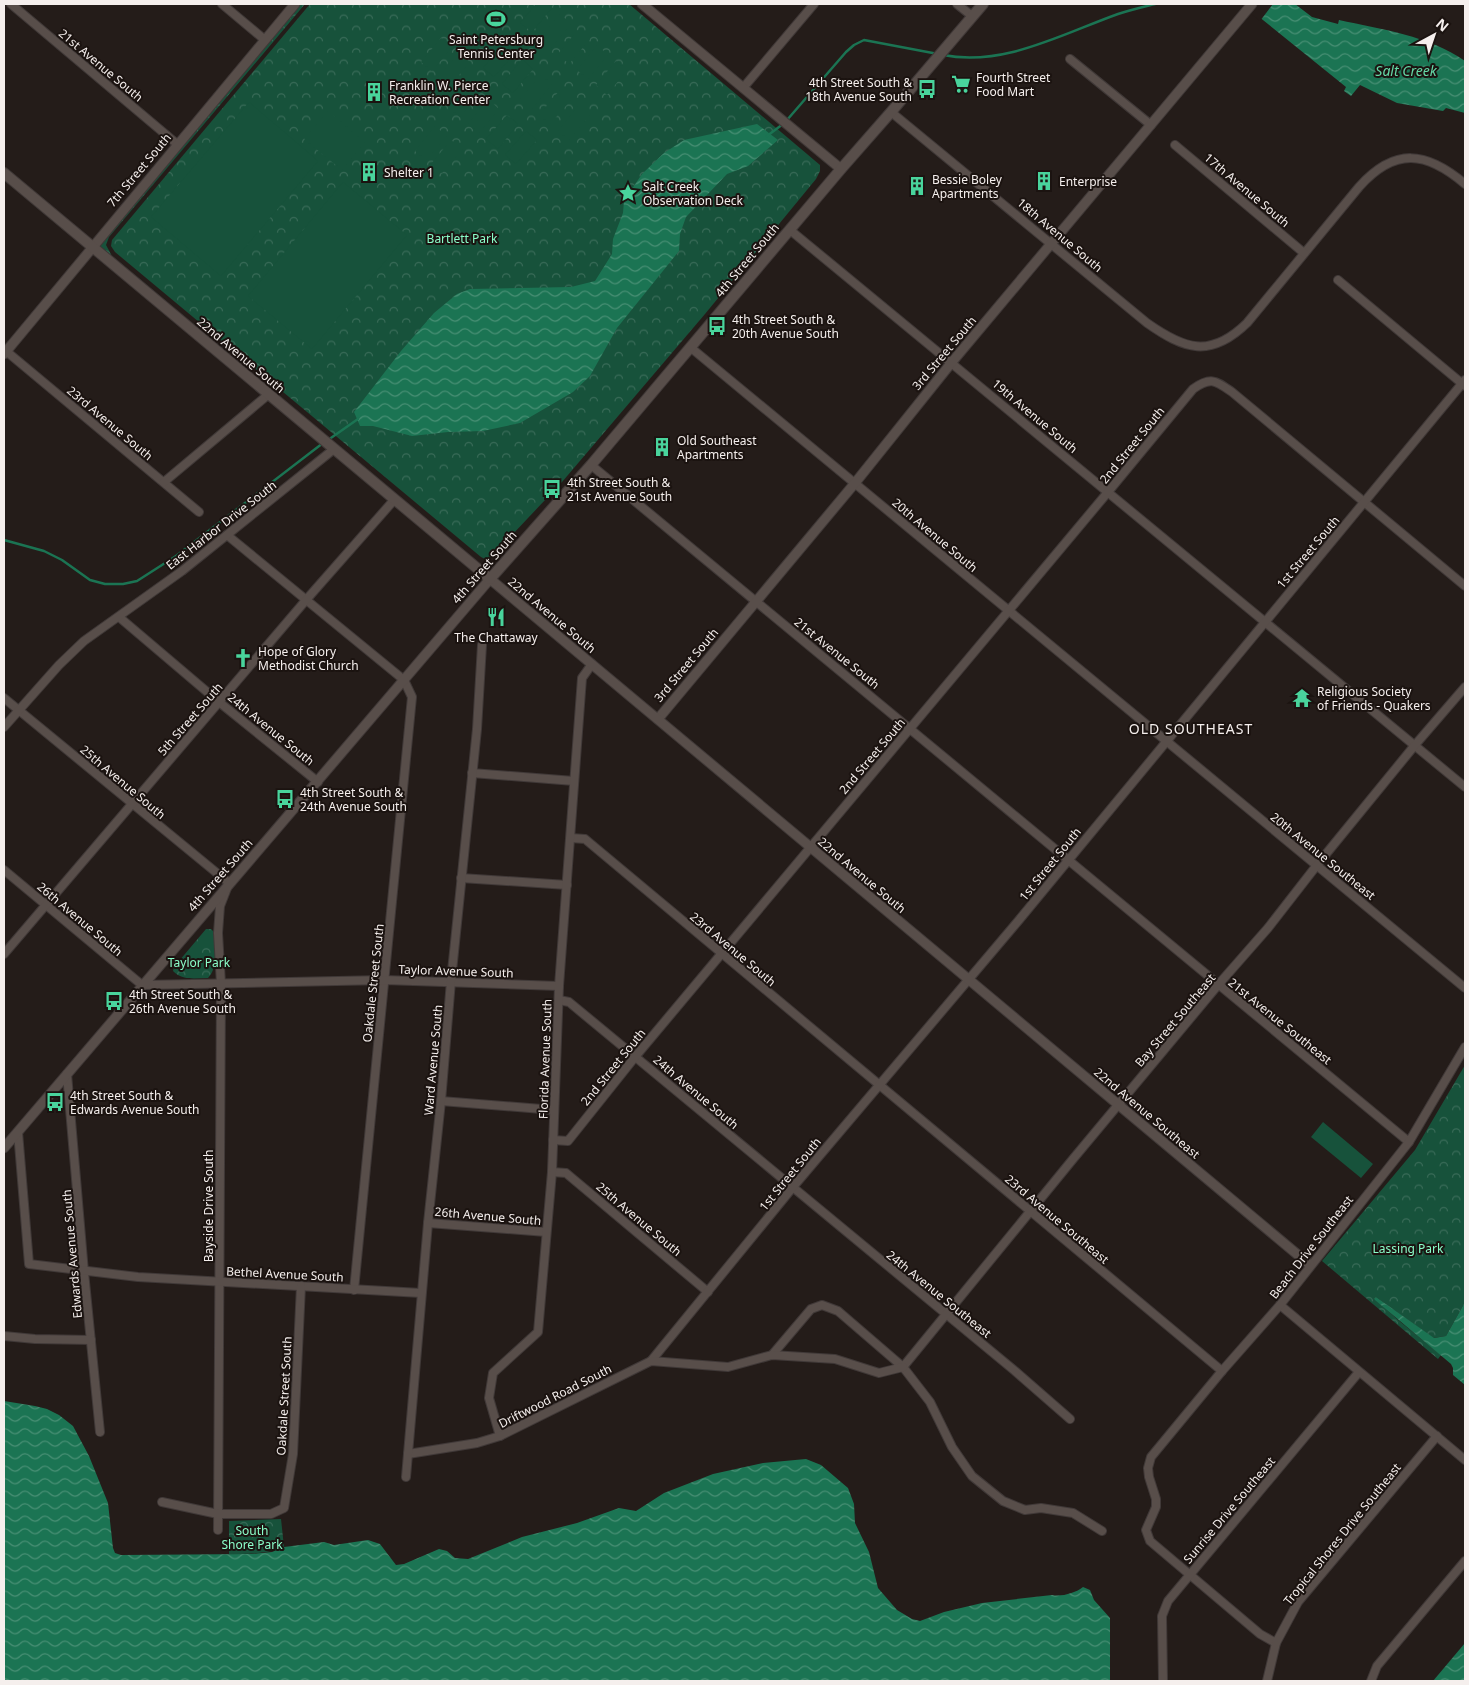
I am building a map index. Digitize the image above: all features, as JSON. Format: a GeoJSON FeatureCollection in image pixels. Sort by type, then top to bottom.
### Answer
{"type":"FeatureCollection","features":[{"type":"Feature","properties":{"kind":"main road","name":"4th Street South"},"geometry":{"type":"LineString","coordinates":[[490,579],[591,464],[983,4]]}},
{"type":"Feature","properties":{"kind":"main road","name":"22nd Avenue South"},"geometry":{"type":"LineString","coordinates":[[4,173],[490,579]]}},
{"type":"Feature","properties":{"kind":"street","name":"21st Avenue South"},"geometry":{"type":"LineString","coordinates":[[11,4],[177,144]]}},
{"type":"Feature","properties":{"kind":"street"},"geometry":{"type":"LineString","coordinates":[[222,4],[266,40]]}},
{"type":"Feature","properties":{"kind":"street","name":"7th Street South"},"geometry":{"type":"LineString","coordinates":[[5,352],[295,4]]}},
{"type":"Feature","properties":{"kind":"street"},"geometry":{"type":"LineString","coordinates":[[743,88],[814,4]]}},
{"type":"Feature","properties":{"kind":"street"},"geometry":{"type":"LineString","coordinates":[[957,4],[972,16]]}},
{"type":"Feature","properties":{"kind":"street","name":"3rd Street South"},"geometry":{"type":"LineString","coordinates":[[658,719],[952,362],[1252,4]]}},
{"type":"Feature","properties":{"kind":"street"},"geometry":{"type":"LineString","coordinates":[[645,5],[841,169]]}},
{"type":"Feature","properties":{"kind":"street"},"geometry":{"type":"LineString","coordinates":[[1070,58],[1151,125]]}},
{"type":"Feature","properties":{"kind":"street","name":"18th Avenue South"},"geometry":{"type":"LineString","coordinates":[[891,112],[1152,327],[1180,343],[1195,347],[1218,343],[1235,335],[1304,253]]}},
{"type":"Feature","properties":{"kind":"street","name":"17th Avenue South"},"geometry":{"type":"LineString","coordinates":[[1175,145],[1304,253]]}},
{"type":"Feature","properties":{"kind":"street"},"geometry":{"type":"LineString","coordinates":[[1304,253],[1359,187],[1375,171],[1390,162],[1420,158],[1442,166],[1465,184]]}},
{"type":"Feature","properties":{"kind":"street","name":"19th Avenue South"},"geometry":{"type":"LineString","coordinates":[[790,230],[1465,787]]}},
{"type":"Feature","properties":{"kind":"street"},"geometry":{"type":"LineString","coordinates":[[1338,280],[1464,383]]}},
{"type":"Feature","properties":{"kind":"street","name":"20th Avenue South"},"geometry":{"type":"LineString","coordinates":[[690,347],[1166,741]]}},
{"type":"Feature","properties":{"kind":"street","name":"23rd Avenue South"},"geometry":{"type":"LineString","coordinates":[[5,352],[199,512]]}},
{"type":"Feature","properties":{"kind":"street","name":"2nd Street South"},"geometry":{"type":"LineString","coordinates":[[554,1140],[568,1141],[636,1056],[1194,388],[1208,380],[1217,382],[1232,392],[1363,503]]}},
{"type":"Feature","properties":{"kind":"street","name":"1st Street South"},"geometry":{"type":"LineString","coordinates":[[651,1361],[878,1085],[969,980],[1464,383]]}},
{"type":"Feature","properties":{"kind":"street"},"geometry":{"type":"LineString","coordinates":[[164,482],[269,394]]}},
{"type":"Feature","properties":{"kind":"street","name":"East Harbor Drive South"},"geometry":{"type":"LineString","coordinates":[[4,727],[58,665],[84,641],[182,571],[334,449]]}},
{"type":"Feature","properties":{"kind":"street","name":"21st Avenue South"},"geometry":{"type":"LineString","coordinates":[[591,464],[1068,860]]}},
{"type":"Feature","properties":{"kind":"street","name":"5th Street South"},"geometry":{"type":"LineString","coordinates":[[4,954],[306,600],[394,500]]}},
{"type":"Feature","properties":{"kind":"street"},"geometry":{"type":"LineString","coordinates":[[1363,503],[1465,586]]}},
{"type":"Feature","properties":{"kind":"street"},"geometry":{"type":"LineString","coordinates":[[227,535],[404,680]]}},
{"type":"Feature","properties":{"kind":"street","name":"22nd Avenue South"},"geometry":{"type":"LineString","coordinates":[[490,579],[969,980]]}},
{"type":"Feature","properties":{"kind":"street","name":"4th Street South"},"geometry":{"type":"LineString","coordinates":[[4,1148],[490,579]]}},
{"type":"Feature","properties":{"kind":"street","name":"24th Avenue South"},"geometry":{"type":"LineString","coordinates":[[119,617],[219,702],[318,782]]}},
{"type":"Feature","properties":{"kind":"street","name":"Ward Avenue South"},"geometry":{"type":"LineString","coordinates":[[406,1477],[421,1294],[477,729],[482,645]]}},
{"type":"Feature","properties":{"kind":"street","name":"Florida Avenue South"},"geometry":{"type":"LineString","coordinates":[[500,1436],[488,1398],[492,1373],[538,1332],[552,1172],[559,1000],[582,678],[592,664]]}},
{"type":"Feature","properties":{"kind":"street","name":"Oakdale Street South"},"geometry":{"type":"LineString","coordinates":[[354,1290],[412,697],[404,680]]}},
{"type":"Feature","properties":{"kind":"street","name":"Bay Street Southeast"},"geometry":{"type":"LineString","coordinates":[[903,1366],[1218,985],[1268,928],[1415,745],[1465,687]]}},
{"type":"Feature","properties":{"kind":"street","name":"25th Avenue South"},"geometry":{"type":"LineString","coordinates":[[4,698],[229,883]]}},
{"type":"Feature","properties":{"kind":"street","name":"20th Avenue Southeast"},"geometry":{"type":"LineString","coordinates":[[1166,741],[1465,988]]}},
{"type":"Feature","properties":{"kind":"street"},"geometry":{"type":"LineString","coordinates":[[472,773],[574,781]]}},
{"type":"Feature","properties":{"kind":"street","name":"23rd Avenue South"},"geometry":{"type":"LineString","coordinates":[[571,838],[585,839],[878,1085]]}},
{"type":"Feature","properties":{"kind":"street","name":"21st Avenue Southeast"},"geometry":{"type":"LineString","coordinates":[[1068,860],[1409,1142]]}},
{"type":"Feature","properties":{"kind":"street","name":"26th Avenue South"},"geometry":{"type":"LineString","coordinates":[[4,870],[142,985]]}},
{"type":"Feature","properties":{"kind":"street"},"geometry":{"type":"LineString","coordinates":[[461,878],[567,885]]}},
{"type":"Feature","properties":{"kind":"street","name":"Bayside Drive South"},"geometry":{"type":"LineString","coordinates":[[218,1530],[221,984],[218,932],[220,906],[229,883]]}},
{"type":"Feature","properties":{"kind":"street","name":"Taylor Avenue South"},"geometry":{"type":"LineString","coordinates":[[142,985],[384,980],[560,986]]}},
{"type":"Feature","properties":{"kind":"street","name":"22nd Avenue Southeast"},"geometry":{"type":"LineString","coordinates":[[969,980],[1310,1265]]}},
{"type":"Feature","properties":{"kind":"street","name":"24th Avenue South"},"geometry":{"type":"LineString","coordinates":[[559,1000],[569,1002],[793,1188]]}},
{"type":"Feature","properties":{"kind":"street","name":"Beach Drive Southeast"},"geometry":{"type":"LineString","coordinates":[[1190,1574],[1150,1541],[1147,1536],[1146,1530],[1156,1507],[1148,1468],[1151,1457],[1222,1371],[1280,1305],[1409,1142],[1465,1047]]}},
{"type":"Feature","properties":{"kind":"street","name":"Edwards Avenue South"},"geometry":{"type":"LineString","coordinates":[[67,1074],[100,1432]]}},
{"type":"Feature","properties":{"kind":"street","name":"23rd Avenue Southeast"},"geometry":{"type":"LineString","coordinates":[[878,1085],[1222,1371]]}},
{"type":"Feature","properties":{"kind":"street"},"geometry":{"type":"LineString","coordinates":[[441,1102],[554,1110]]}},
{"type":"Feature","properties":{"kind":"street","name":"Bethel Avenue South"},"geometry":{"type":"LineString","coordinates":[[18,1132],[29,1264],[138,1277],[421,1294]]}},
{"type":"Feature","properties":{"kind":"street","name":"25th Avenue South"},"geometry":{"type":"LineString","coordinates":[[552,1172],[566,1173],[708,1292]]}},
{"type":"Feature","properties":{"kind":"street","name":"24th Avenue Southeast"},"geometry":{"type":"LineString","coordinates":[[793,1188],[1015,1371],[1070,1419]]}},
{"type":"Feature","properties":{"kind":"street","name":"26th Avenue South"},"geometry":{"type":"LineString","coordinates":[[428,1223],[546,1232]]}},
{"type":"Feature","properties":{"kind":"street","name":"Oakdale Street South"},"geometry":{"type":"LineString","coordinates":[[218,1514],[271,1514],[284,1508],[293,1454],[301,1286]]}},
{"type":"Feature","properties":{"kind":"street"},"geometry":{"type":"LineString","coordinates":[[772,1356],[811,1309],[822,1305],[838,1311],[903,1366],[930,1402],[952,1447],[972,1476],[1003,1501],[1025,1510],[1041,1508],[1074,1513],[1102,1531]]}},
{"type":"Feature","properties":{"kind":"street"},"geometry":{"type":"LineString","coordinates":[[1280,1305],[1465,1460]]}},
{"type":"Feature","properties":{"kind":"street"},"geometry":{"type":"LineString","coordinates":[[4,1336],[35,1339],[91,1340]]}},
{"type":"Feature","properties":{"kind":"street"},"geometry":{"type":"LineString","coordinates":[[651,1361],[728,1367],[772,1356],[835,1359],[879,1372],[903,1366]]}},
{"type":"Feature","properties":{"kind":"street","name":"Driftwood Road South"},"geometry":{"type":"LineString","coordinates":[[408,1454],[477,1443],[500,1436],[651,1361]]}},
{"type":"Feature","properties":{"kind":"street","name":"Sunrise Drive Southeast"},"geometry":{"type":"LineString","coordinates":[[1163,1681],[1162,1616],[1168,1601],[1359,1372]]}},
{"type":"Feature","properties":{"kind":"street","name":"Tropical Shores Drive Southeast"},"geometry":{"type":"LineString","coordinates":[[1267,1681],[1276,1643],[1298,1602],[1437,1436]]}},
{"type":"Feature","properties":{"kind":"street"},"geometry":{"type":"LineString","coordinates":[[162,1502],[218,1514]]}},
{"type":"Feature","properties":{"kind":"street"},"geometry":{"type":"LineString","coordinates":[[1371,1681],[1377,1666],[1465,1561]]}},
{"type":"Feature","properties":{"kind":"street"},"geometry":{"type":"LineString","coordinates":[[1190,1574],[1260,1634],[1276,1643]]}},
{"type":"Feature","properties":{"kind":"green space"},"geometry":{"type":"Polygon","coordinates":[[[301,4],[305,4],[109,237],[106,245],[112,256],[99,245],[301,4]]]}},
{"type":"Feature","properties":{"kind":"green space","name":"Bartlett Park"},"geometry":{"type":"Polygon","coordinates":[[[310,4],[629,4],[820,165],[820,171],[816,179],[705,314],[562,482],[487,560],[481,557],[115,252],[111,246],[112,240],[310,4]]]}},
{"type":"Feature","properties":{"kind":"green space"},"geometry":{"type":"Polygon","coordinates":[[[536,4],[547,4],[552,8],[532,32],[520,23],[536,4]]]}},
{"type":"Feature","properties":{"kind":"green space"},"geometry":{"type":"Polygon","coordinates":[[[560,14],[571,24],[551,48],[539,39],[560,14]]]}},
{"type":"Feature","properties":{"kind":"green space"},"geometry":{"type":"Polygon","coordinates":[[[578,30],[590,39],[569,64],[558,54],[578,30]]]}},
{"type":"Feature","properties":{"kind":"green space"},"geometry":{"type":"Polygon","coordinates":[[[441,38],[452,47],[432,71],[421,62],[441,38]]]}},
{"type":"Feature","properties":{"kind":"green space"},"geometry":{"type":"Polygon","coordinates":[[[503,44],[515,53],[494,77],[483,68],[503,44]]]}},
{"type":"Feature","properties":{"kind":"green space"},"geometry":{"type":"Polygon","coordinates":[[[597,45],[608,55],[588,79],[577,70],[597,45]]]}},
{"type":"Feature","properties":{"kind":"green space"},"geometry":{"type":"Polygon","coordinates":[[[459,53],[470,62],[450,86],[438,77],[459,53]]]}},
{"type":"Feature","properties":{"kind":"green space"},"geometry":{"type":"Polygon","coordinates":[[[522,59],[533,69],[513,93],[502,84],[522,59]]]}},
{"type":"Feature","properties":{"kind":"green space"},"geometry":{"type":"Polygon","coordinates":[[[616,61],[627,70],[607,95],[596,85],[616,61]]]}},
{"type":"Feature","properties":{"kind":"green space"},"geometry":{"type":"Polygon","coordinates":[[[541,75],[552,84],[532,109],[520,99],[541,75]]]}},
{"type":"Feature","properties":{"kind":"green space"},"geometry":{"type":"Polygon","coordinates":[[[469,84],[480,93],[460,117],[449,108],[469,84]]]}},
{"type":"Feature","properties":{"kind":"green space"},"geometry":{"type":"Polygon","coordinates":[[[560,90],[571,100],[550,124],[539,115],[560,90]]]}},
{"type":"Feature","properties":{"kind":"green space"},"geometry":{"type":"Polygon","coordinates":[[[488,99],[499,109],[479,133],[468,124],[488,99]]]}},
{"type":"Feature","properties":{"kind":"green space"},"geometry":{"type":"Polygon","coordinates":[[[249,102],[318,161],[221,276],[151,217],[249,102]]]}},
{"type":"Feature","properties":{"kind":"green space"},"geometry":{"type":"Polygon","coordinates":[[[578,106],[590,115],[569,140],[558,131],[578,106]]]}},
{"type":"Feature","properties":{"kind":"green space"},"geometry":{"type":"Polygon","coordinates":[[[328,111],[365,142],[342,170],[304,139],[328,111]]]}},
{"type":"Feature","properties":{"kind":"green space"},"geometry":{"type":"Polygon","coordinates":[[[507,115],[518,124],[498,149],[486,139],[507,115]]]}},
{"type":"Feature","properties":{"kind":"green space"},"geometry":{"type":"Polygon","coordinates":[[[435,126],[447,136],[426,160],[415,151],[435,126]]]}},
{"type":"Feature","properties":{"kind":"green space"},"geometry":{"type":"Polygon","coordinates":[[[526,131],[537,140],[516,164],[505,155],[526,131]]]}},
{"type":"Feature","properties":{"kind":"green space"},"geometry":{"type":"Polygon","coordinates":[[[451,140],[463,149],[442,173],[431,164],[451,140]]]}},
{"type":"Feature","properties":{"kind":"green space"},"geometry":{"type":"Polygon","coordinates":[[[343,182],[407,235],[312,349],[248,296],[343,182]]]}},
{"type":"Feature","properties":{"kind":"green space","name":"Taylor Park"},"geometry":{"type":"Polygon","coordinates":[[[206,929],[211,929],[214,932],[215,956],[214,968],[208,978],[185,978],[177,974],[173,971],[174,967],[206,929]]]}},
{"type":"Feature","properties":{"kind":"green space","name":"Lassing Park"},"geometry":{"type":"Polygon","coordinates":[[[1465,1065],[1465,1302],[1446,1336],[1433,1338],[1376,1297],[1374,1298],[1441,1355],[1438,1359],[1322,1261],[1415,1150],[1465,1065]]]}},
{"type":"Feature","properties":{"kind":"green space"},"geometry":{"type":"Polygon","coordinates":[[[1323,1122],[1373,1164],[1361,1178],[1311,1137],[1323,1122]]]}},
{"type":"Feature","properties":{"kind":"green space","name":"South Shore Park"},"geometry":{"type":"Polygon","coordinates":[[[281,1519],[284,1547],[250,1554],[229,1554],[229,1521],[281,1519]]]}},
{"type":"Feature","properties":{"kind":"water","name":"Salt Creek"},"geometry":{"type":"Polygon","coordinates":[[[1252,4],[1295,4],[1312,17],[1338,24],[1339,20],[1404,34],[1451,52],[1465,61],[1465,113],[1446,108],[1443,111],[1397,103],[1360,85],[1351,96],[1344,91],[1346,87],[1248,8],[1252,4]]]}},
{"type":"Feature","properties":{"kind":"water"},"geometry":{"type":"Polygon","coordinates":[[[757,124],[778,140],[748,166],[727,174],[686,217],[680,234],[679,251],[617,328],[590,376],[573,392],[520,423],[483,431],[412,436],[373,426],[360,426],[354,412],[401,351],[434,313],[457,294],[470,289],[571,287],[595,281],[612,254],[613,239],[623,213],[624,201],[642,174],[664,153],[684,140],[757,124]]]}},
{"type":"Feature","properties":{"kind":"water"},"geometry":{"type":"Polygon","coordinates":[[[1376,1297],[1434,1338],[1446,1336],[1465,1302],[1465,1385],[1453,1375],[1451,1364],[1375,1300],[1374,1298],[1376,1297]]]}},
{"type":"Feature","properties":{"kind":"water"},"geometry":{"type":"Polygon","coordinates":[[[4,1401],[47,1409],[59,1415],[73,1426],[89,1456],[108,1503],[113,1548],[115,1553],[121,1555],[251,1554],[272,1552],[284,1547],[324,1542],[334,1545],[368,1540],[380,1544],[396,1565],[404,1564],[439,1549],[447,1551],[455,1558],[468,1559],[522,1537],[577,1523],[619,1508],[636,1511],[664,1493],[713,1474],[763,1463],[806,1459],[821,1465],[848,1488],[854,1504],[855,1523],[869,1552],[878,1588],[897,1610],[912,1619],[920,1621],[944,1612],[982,1603],[1064,1595],[1083,1587],[1090,1590],[1094,1600],[1110,1618],[1110,1681],[4,1681],[4,1401]]]}},
{"type":"Feature","properties":{"kind":"water"},"geometry":{"type":"Polygon","coordinates":[[[1465,1643],[1465,1681],[1433,1681],[1465,1643]]]}},
{"type":"Feature","properties":{"kind":"pier"},"geometry":{"type":"Polygon","coordinates":[[[1248,4],[1273,4],[1260,21],[1246,10],[1248,4]]]}},
{"type":"Feature","properties":{"kind":"waterway"},"geometry":{"type":"LineString","coordinates":[[943,55],[966,58],[1010,53],[1054,39],[1118,14],[1155,4]]}},
{"type":"Feature","properties":{"kind":"waterway"},"geometry":{"type":"LineString","coordinates":[[787,120],[846,52],[864,40],[938,54]]}},
{"type":"Feature","properties":{"kind":"waterway"},"geometry":{"type":"LineString","coordinates":[[767,136],[783,124]]}},
{"type":"Feature","properties":{"kind":"waterway"},"geometry":{"type":"LineString","coordinates":[[328,440],[358,419]]}},
{"type":"Feature","properties":{"kind":"waterway"},"geometry":{"type":"LineString","coordinates":[[4,540],[44,551],[62,560],[90,580],[105,584],[123,584],[137,581],[176,556],[323,443]]}},
{"type":"Feature","properties":{"kind":"place","name":"Saint Petersburg Tennis Center"},"geometry":{"type":"Point","coordinates":[496,19]}},
{"type":"Feature","properties":{"kind":"place","name":"Fourth Street Food Mart"},"geometry":{"type":"Point","coordinates":[961,84]}},
{"type":"Feature","properties":{"kind":"place","name":"4th Street South & 18th Avenue South"},"geometry":{"type":"Point","coordinates":[927,89]}},
{"type":"Feature","properties":{"kind":"place","name":"Franklin W. Pierce Recreation Center"},"geometry":{"type":"Point","coordinates":[374,92]}},
{"type":"Feature","properties":{"kind":"place","name":"Shelter 1"},"geometry":{"type":"Point","coordinates":[369,172]}},
{"type":"Feature","properties":{"kind":"place","name":"Enterprise"},"geometry":{"type":"Point","coordinates":[1044,181]}},
{"type":"Feature","properties":{"kind":"place","name":"Bessie Boley Apartments"},"geometry":{"type":"Point","coordinates":[917,186]}},
{"type":"Feature","properties":{"kind":"place","name":"Salt Creek Observation Deck"},"geometry":{"type":"Point","coordinates":[628,193]}},
{"type":"Feature","properties":{"kind":"place","name":"4th Street South & 20th Avenue South"},"geometry":{"type":"Point","coordinates":[717,326]}},
{"type":"Feature","properties":{"kind":"place","name":"Old Southeast Apartments"},"geometry":{"type":"Point","coordinates":[662,447]}},
{"type":"Feature","properties":{"kind":"place","name":"4th Street South & 21st Avenue South"},"geometry":{"type":"Point","coordinates":[552,489]}},
{"type":"Feature","properties":{"kind":"place","name":"The Chattaway"},"geometry":{"type":"Point","coordinates":[496,617]}},
{"type":"Feature","properties":{"kind":"place","name":"Hope of Glory Methodist Church"},"geometry":{"type":"Point","coordinates":[243,658]}},
{"type":"Feature","properties":{"kind":"place","name":"Religious Society of Friends - Quakers"},"geometry":{"type":"Point","coordinates":[1302,698]}},
{"type":"Feature","properties":{"kind":"place","name":"4th Street South & 24th Avenue South"},"geometry":{"type":"Point","coordinates":[285,799]}},
{"type":"Feature","properties":{"kind":"place","name":"4th Street South & 26th Avenue South"},"geometry":{"type":"Point","coordinates":[114,1001]}},
{"type":"Feature","properties":{"kind":"place","name":"4th Street South & Edwards Avenue South"},"geometry":{"type":"Point","coordinates":[55,1102]}},
{"type":"Feature","properties":{"kind":"district","name":"OLD SOUTHEAST"},"geometry":{"type":"Point","coordinates":[1191,728]}}]}
